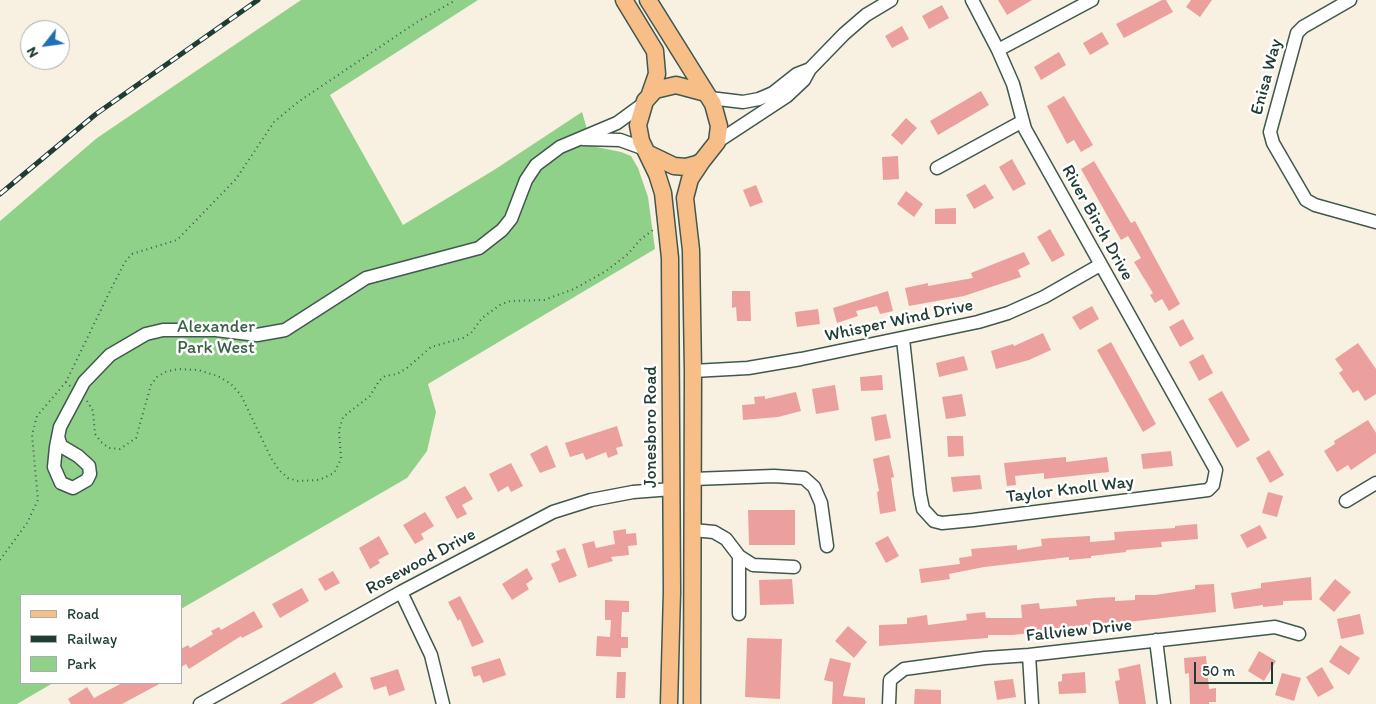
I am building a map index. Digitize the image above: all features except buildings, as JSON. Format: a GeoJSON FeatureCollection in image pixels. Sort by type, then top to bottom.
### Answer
{"type":"FeatureCollection","features":[{"type":"Feature","properties":{"kind":"main road"},"geometry":{"type":"LineString","coordinates":[[624,0],[655,51],[657,74],[646,99],[638,125],[641,141],[646,151],[668,164],[680,167],[691,166],[702,161]]}},
{"type":"Feature","properties":{"kind":"main road"},"geometry":{"type":"LineString","coordinates":[[648,0],[708,96],[718,118],[717,142],[690,179],[685,198],[691,250],[693,371],[692,704]]}},
{"type":"Feature","properties":{"kind":"main road"},"geometry":{"type":"LineString","coordinates":[[646,99],[662,88],[676,85],[708,96]]}},
{"type":"Feature","properties":{"kind":"main road","name":"Jonesboro Road"},"geometry":{"type":"LineString","coordinates":[[646,151],[663,193],[668,228],[672,489],[669,704]]}},
{"type":"Feature","properties":{"kind":"street"},"geometry":{"type":"LineString","coordinates":[[717,142],[782,100],[804,80],[810,69],[853,25],[890,0]]}},
{"type":"Feature","properties":{"kind":"street","name":"River Birch Drive"},"geometry":{"type":"LineString","coordinates":[[972,0],[1013,84],[1025,129],[1208,456]]}},
{"type":"Feature","properties":{"kind":"street"},"geometry":{"type":"LineString","coordinates":[[998,50],[1092,0]]}},
{"type":"Feature","properties":{"kind":"street","name":"Enisa Way"},"geometry":{"type":"LineString","coordinates":[[1350,0],[1303,27],[1297,34],[1270,132],[1273,143],[1306,200],[1314,206],[1376,222]]}},
{"type":"Feature","properties":{"kind":"street"},"geometry":{"type":"LineString","coordinates":[[708,96],[734,102],[759,99],[773,93],[797,74],[810,69]]}},
{"type":"Feature","properties":{"kind":"street"},"geometry":{"type":"LineString","coordinates":[[58,437],[67,411],[88,378],[110,355],[146,334],[164,330],[191,329],[257,334],[285,330],[366,278],[478,248],[502,230],[511,219],[526,180],[536,164],[560,147],[627,117],[646,99]]}},
{"type":"Feature","properties":{"kind":"street"},"geometry":{"type":"LineString","coordinates":[[937,168],[1023,121]]}},
{"type":"Feature","properties":{"kind":"street"},"geometry":{"type":"LineString","coordinates":[[581,139],[620,140],[646,151]]}},
{"type":"Feature","properties":{"kind":"street","name":"Whisper Wind Drive"},"geometry":{"type":"LineString","coordinates":[[693,371],[748,368],[903,339],[978,322],[1008,313],[1044,297],[1100,264]]}},
{"type":"Feature","properties":{"kind":"street","name":"Taylor Knoll Way"},"geometry":{"type":"LineString","coordinates":[[903,339],[919,489],[923,509],[934,521],[942,523],[973,520],[1208,490],[1214,485],[1216,470],[1208,456]]}},
{"type":"Feature","properties":{"kind":"street"},"geometry":{"type":"LineString","coordinates":[[693,480],[774,476],[804,478],[814,487],[821,503],[827,546]]}},
{"type":"Feature","properties":{"kind":"street"},"geometry":{"type":"LineString","coordinates":[[1346,501],[1376,483]]}},
{"type":"Feature","properties":{"kind":"street","name":"Rosewood Drive"},"geometry":{"type":"LineString","coordinates":[[200,704],[401,592],[553,512],[591,500],[633,492],[672,489]]}},
{"type":"Feature","properties":{"kind":"street"},"geometry":{"type":"LineString","coordinates":[[693,530],[714,532],[726,539],[739,556],[752,565],[794,567]]}},
{"type":"Feature","properties":{"kind":"street"},"geometry":{"type":"LineString","coordinates":[[739,556],[739,614]]}},
{"type":"Feature","properties":{"kind":"street"},"geometry":{"type":"LineString","coordinates":[[401,592],[431,655],[442,704]]}},
{"type":"Feature","properties":{"kind":"street","name":"Fallview Drive"},"geometry":{"type":"LineString","coordinates":[[889,704],[890,680],[904,669],[985,658],[1029,655],[1276,627],[1299,634]]}},
{"type":"Feature","properties":{"kind":"street"},"geometry":{"type":"LineString","coordinates":[[1156,640],[1164,704]]}},
{"type":"Feature","properties":{"kind":"street"},"geometry":{"type":"LineString","coordinates":[[1029,655],[1032,704]]}},
{"type":"Feature","properties":{"kind":"path"},"geometry":{"type":"LineString","coordinates":[[0,560],[27,523],[38,500],[32,435],[37,416],[66,382],[114,282],[132,254],[177,240],[236,179],[274,122],[298,102],[417,22],[456,0]]}},
{"type":"Feature","properties":{"kind":"path"},"geometry":{"type":"LineString","coordinates":[[66,382],[89,403],[93,411],[95,434],[100,442],[110,448],[120,449],[136,438],[151,385],[157,377],[164,372],[178,369],[198,370],[218,376],[231,384],[241,395],[271,458],[279,470],[288,478],[298,481],[320,480],[334,473],[341,459],[339,430],[342,418],[370,396],[379,381],[385,376],[402,371],[431,347],[463,338],[471,333],[482,318],[500,305],[510,301],[544,300],[574,289],[606,271],[628,254],[641,238],[655,229]]}},
{"type":"Feature","properties":{"kind":"green space","name":"Alexander Park West"},"geometry":{"type":"Polygon","coordinates":[[[301,0],[478,0],[330,95],[403,225],[494,170],[582,112],[592,146],[631,156],[638,168],[648,197],[655,249],[428,384],[436,412],[427,451],[407,478],[182,608],[182,594],[20,594],[20,684],[51,684],[17,704],[0,704],[0,221],[97,138],[301,0]]]}},
{"type":"Feature","properties":{"kind":"railway"},"geometry":{"type":"LineString","coordinates":[[0,194],[96,114],[258,0]]}}]}
